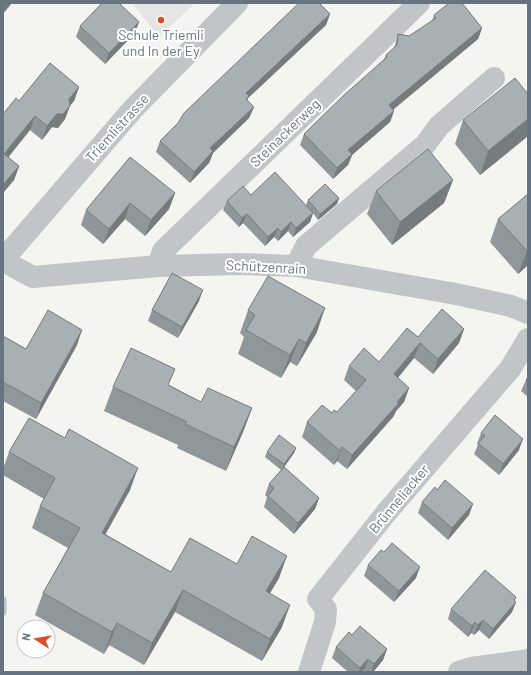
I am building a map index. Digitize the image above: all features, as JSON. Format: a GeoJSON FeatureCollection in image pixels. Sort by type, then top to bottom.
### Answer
{"type":"FeatureCollection","features":[{"type":"Feature","properties":{"kind":"street","name":"Triemlistrasse"},"geometry":{"type":"LineString","coordinates":[[3,261],[133,109],[237,3]]}},
{"type":"Feature","properties":{"kind":"street","name":"Steinackerweg"},"geometry":{"type":"LineString","coordinates":[[158,266],[163,251],[419,3]]}},
{"type":"Feature","properties":{"kind":"street"},"geometry":{"type":"LineString","coordinates":[[296,266],[306,246],[425,146],[439,126],[494,78]]}},
{"type":"Feature","properties":{"kind":"street","name":"Schützenrain"},"geometry":{"type":"LineString","coordinates":[[3,261],[33,277],[158,266],[240,264],[296,266],[456,294],[511,306],[528,313]]}},
{"type":"Feature","properties":{"kind":"street","name":"Brünneliacker"},"geometry":{"type":"LineString","coordinates":[[309,672],[325,622],[326,609],[318,599],[386,513],[510,369],[528,339]]}},
{"type":"Feature","properties":{"kind":"street"},"geometry":{"type":"LineString","coordinates":[[459,672],[472,668],[528,660]]}},
{"type":"Feature","properties":{"kind":"shaded area","name":"Schule Triemli und In der Ey"},"geometry":{"type":"Polygon","coordinates":[[[132,3],[195,3],[159,37],[132,3]]]}},
{"type":"Feature","properties":{"kind":"building"},"geometry":{"type":"Polygon","coordinates":[[[102,3],[119,3],[139,22],[109,53],[80,26],[102,3]]]}},
{"type":"Feature","properties":{"kind":"building"},"geometry":{"type":"Polygon","coordinates":[[[299,3],[319,3],[330,14],[246,93],[249,96],[246,99],[254,107],[210,148],[213,151],[194,172],[160,141],[178,123],[184,113],[299,3]]]}},
{"type":"Feature","properties":{"kind":"building"},"geometry":{"type":"Polygon","coordinates":[[[449,3],[462,3],[482,28],[389,105],[394,111],[348,150],[352,154],[337,168],[304,134],[344,95],[387,57],[386,55],[397,45],[398,34],[409,36],[436,18],[434,15],[449,3]]]}},
{"type":"Feature","properties":{"kind":"building"},"geometry":{"type":"Polygon","coordinates":[[[50,63],[79,87],[69,99],[70,106],[63,114],[57,114],[47,126],[35,116],[4,154],[19,166],[3,185],[3,114],[16,98],[19,101],[50,63]]]}},
{"type":"Feature","properties":{"kind":"building"},"geometry":{"type":"Polygon","coordinates":[[[515,78],[528,94],[528,119],[488,151],[463,120],[515,78]]]}},
{"type":"Feature","properties":{"kind":"building"},"geometry":{"type":"Polygon","coordinates":[[[428,149],[453,180],[400,222],[376,191],[428,149]]]}},
{"type":"Feature","properties":{"kind":"building"},"geometry":{"type":"Polygon","coordinates":[[[130,157],[175,193],[151,220],[130,203],[109,229],[86,210],[130,157]]]}},
{"type":"Feature","properties":{"kind":"building"},"geometry":{"type":"Polygon","coordinates":[[[275,172],[313,213],[296,228],[291,222],[281,232],[278,228],[268,237],[247,214],[242,218],[227,201],[243,186],[251,195],[275,172]]]}},
{"type":"Feature","properties":{"kind":"building"},"geometry":{"type":"Polygon","coordinates":[[[325,184],[339,198],[320,214],[308,200],[325,184]]]}},
{"type":"Feature","properties":{"kind":"building"},"geometry":{"type":"Polygon","coordinates":[[[528,194],[528,249],[527,251],[498,219],[528,194]]]}},
{"type":"Feature","properties":{"kind":"building"},"geometry":{"type":"Polygon","coordinates":[[[172,273],[203,290],[182,327],[152,310],[172,273]]]}},
{"type":"Feature","properties":{"kind":"building"},"geometry":{"type":"Polygon","coordinates":[[[268,276],[325,308],[306,343],[299,339],[290,355],[246,330],[255,315],[248,310],[268,276]]]}},
{"type":"Feature","properties":{"kind":"building"},"geometry":{"type":"Polygon","coordinates":[[[442,309],[464,329],[438,359],[420,343],[394,374],[409,388],[397,402],[399,403],[352,455],[342,447],[340,451],[307,422],[322,405],[332,413],[334,410],[337,412],[366,380],[349,366],[364,348],[379,362],[407,328],[418,337],[442,309]]]}},
{"type":"Feature","properties":{"kind":"building"},"geometry":{"type":"Polygon","coordinates":[[[48,310],[82,330],[41,403],[3,382],[3,336],[26,349],[48,310]]]}},
{"type":"Feature","properties":{"kind":"building"},"geometry":{"type":"Polygon","coordinates":[[[131,348],[175,369],[168,385],[201,402],[208,388],[252,408],[234,447],[185,424],[187,422],[113,387],[131,348]]]}},
{"type":"Feature","properties":{"kind":"building"},"geometry":{"type":"Polygon","coordinates":[[[495,415],[523,439],[503,464],[478,443],[485,436],[481,433],[495,415]]]}},
{"type":"Feature","properties":{"kind":"building"},"geometry":{"type":"Polygon","coordinates":[[[29,418],[65,438],[69,429],[138,468],[102,533],[171,572],[190,538],[237,564],[252,536],[287,556],[266,591],[290,605],[270,639],[183,590],[152,643],[117,623],[112,632],[43,593],[80,528],[40,506],[55,478],[9,452],[29,418]]]}},
{"type":"Feature","properties":{"kind":"building"},"geometry":{"type":"Polygon","coordinates":[[[279,435],[296,448],[284,464],[267,452],[279,435]]]}},
{"type":"Feature","properties":{"kind":"building"},"geometry":{"type":"Polygon","coordinates":[[[284,467],[319,498],[298,523],[268,496],[274,488],[269,484],[284,467]]]}},
{"type":"Feature","properties":{"kind":"building"},"geometry":{"type":"Polygon","coordinates":[[[445,480],[473,504],[452,528],[422,502],[435,487],[437,490],[445,480]]]}},
{"type":"Feature","properties":{"kind":"building"},"geometry":{"type":"Polygon","coordinates":[[[392,543],[420,567],[399,591],[368,565],[381,550],[384,552],[392,543]]]}},
{"type":"Feature","properties":{"kind":"building"},"geometry":{"type":"Polygon","coordinates":[[[485,570],[516,597],[514,600],[516,602],[493,629],[483,620],[478,625],[475,622],[472,626],[451,609],[485,570]]]}},
{"type":"Feature","properties":{"kind":"building"},"geometry":{"type":"Polygon","coordinates":[[[360,626],[387,649],[374,664],[368,659],[360,668],[336,647],[349,632],[352,635],[360,626]]]}},
{"type":"Feature","properties":{"kind":"waterway"},"geometry":{"type":"LineString","coordinates":[[3,600],[3,612]]}},
{"type":"Feature","properties":{"kind":"place","name":"Schule Triemli und In der Ey"},"geometry":{"type":"Point","coordinates":[161,20]}}]}
